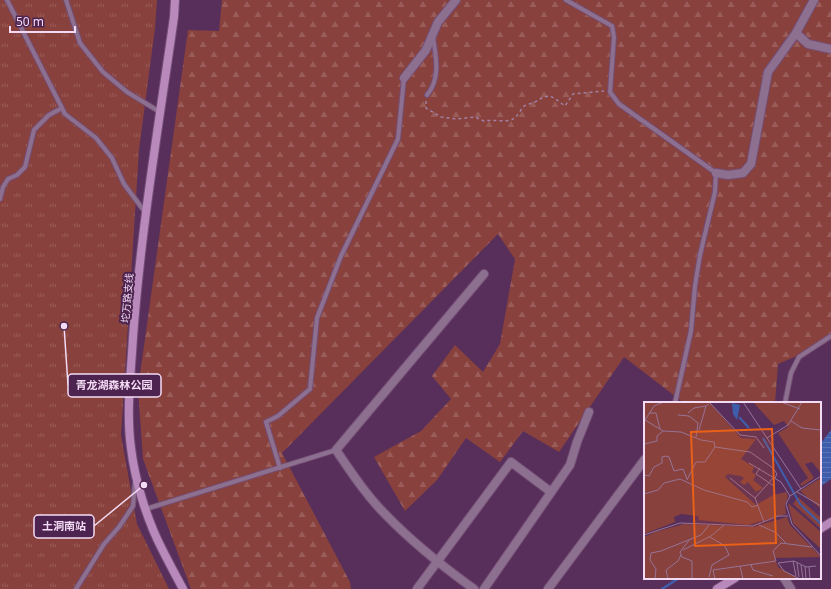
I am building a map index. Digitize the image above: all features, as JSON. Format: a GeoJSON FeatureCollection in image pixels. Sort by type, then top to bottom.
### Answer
{"type":"FeatureCollection","features":[{"type":"Feature","properties":{"kind":"main road","name":"坨万路支线"},"geometry":{"type":"LineString","coordinates":[[175,0],[174,17],[145,212],[136,306],[129,426],[131,449],[146,509],[161,548],[183,589]]}},
{"type":"Feature","properties":{"kind":"main road"},"geometry":{"type":"LineString","coordinates":[[821,527],[831,522]]}},
{"type":"Feature","properties":{"kind":"main road"},"geometry":{"type":"LineString","coordinates":[[717,589],[733,579]]}},
{"type":"Feature","properties":{"kind":"street"},"geometry":{"type":"LineString","coordinates":[[404,78],[426,50],[438,22],[456,0]]}},
{"type":"Feature","properties":{"kind":"street"},"geometry":{"type":"LineString","coordinates":[[716,173],[728,175],[743,173],[751,164],[768,72],[796,33],[814,0]]}},
{"type":"Feature","properties":{"kind":"street"},"geometry":{"type":"LineString","coordinates":[[796,33],[808,44],[831,49]]}},
{"type":"Feature","properties":{"kind":"street"},"geometry":{"type":"LineString","coordinates":[[474,589],[437,562],[384,514],[355,478],[336,450],[484,274]]}},
{"type":"Feature","properties":{"kind":"street"},"geometry":{"type":"LineString","coordinates":[[484,589],[570,465],[577,442],[590,412]]}},
{"type":"Feature","properties":{"kind":"street"},"geometry":{"type":"LineString","coordinates":[[548,589],[644,460]]}},
{"type":"Feature","properties":{"kind":"street"},"geometry":{"type":"LineString","coordinates":[[417,589],[511,462],[551,492]]}},
{"type":"Feature","properties":{"kind":"street"},"geometry":{"type":"LineString","coordinates":[[785,579],[791,589]]}},
{"type":"Feature","properties":{"kind":"lane"},"geometry":{"type":"LineString","coordinates":[[7,0],[65,114],[96,138],[112,158],[124,184],[145,212]]}},
{"type":"Feature","properties":{"kind":"lane"},"geometry":{"type":"LineString","coordinates":[[66,0],[80,43],[102,72],[127,92],[160,112]]}},
{"type":"Feature","properties":{"kind":"lane"},"geometry":{"type":"LineString","coordinates":[[566,0],[612,26],[614,38],[610,92],[619,104],[716,173],[715,192],[700,256],[695,286],[691,332],[675,402]]}},
{"type":"Feature","properties":{"kind":"lane"},"geometry":{"type":"LineString","coordinates":[[426,95],[432,88],[437,69],[432,35]]}},
{"type":"Feature","properties":{"kind":"lane"},"geometry":{"type":"LineString","coordinates":[[280,468],[266,422],[278,416],[310,389],[317,318],[341,256],[398,139],[404,78]]}},
{"type":"Feature","properties":{"kind":"lane"},"geometry":{"type":"LineString","coordinates":[[0,199],[3,187],[8,179],[17,175],[25,167],[34,130],[50,115],[62,108]]}},
{"type":"Feature","properties":{"kind":"lane"},"geometry":{"type":"LineString","coordinates":[[786,402],[792,374],[798,357],[831,336]]}},
{"type":"Feature","properties":{"kind":"lane"},"geometry":{"type":"LineString","coordinates":[[146,509],[336,450]]}},
{"type":"Feature","properties":{"kind":"lane"},"geometry":{"type":"LineString","coordinates":[[76,589],[104,544],[119,527],[133,506],[136,473]]}},
{"type":"Feature","properties":{"kind":"path"},"geometry":{"type":"LineString","coordinates":[[426,95],[426,108],[441,117],[457,119],[475,117],[484,121],[506,121],[513,119],[525,105],[544,96],[552,96],[565,106],[573,94],[601,91],[610,92]]}},
{"type":"Feature","properties":{"kind":"green space"},"geometry":{"type":"Polygon","coordinates":[[[0,0],[157,0],[155,28],[139,150],[121,435],[137,524],[169,589],[0,589],[0,0]]]}},
{"type":"Feature","properties":{"kind":"green space"},"geometry":{"type":"Polygon","coordinates":[[[222,0],[831,0],[831,337],[825,344],[778,364],[775,402],[683,402],[624,357],[559,452],[523,431],[500,462],[466,438],[437,480],[405,511],[374,457],[421,431],[451,399],[432,376],[455,345],[483,372],[500,344],[515,259],[498,234],[282,453],[350,582],[351,589],[191,589],[143,459],[138,389],[188,30],[219,31],[222,0]]]}},
{"type":"Feature","properties":{"kind":"water"},"geometry":{"type":"Polygon","coordinates":[[[831,430],[831,479],[821,486],[821,443],[831,430]]]}},
{"type":"Feature","properties":{"kind":"waterway"},"geometry":{"type":"LineString","coordinates":[[662,589],[677,579]]}},
{"type":"Feature","properties":{"kind":"place","name":"青龙湖森林公园"},"geometry":{"type":"Point","coordinates":[64,326]}},
{"type":"Feature","properties":{"kind":"place","name":"土洞南站"},"geometry":{"type":"Point","coordinates":[144,485]}}]}
